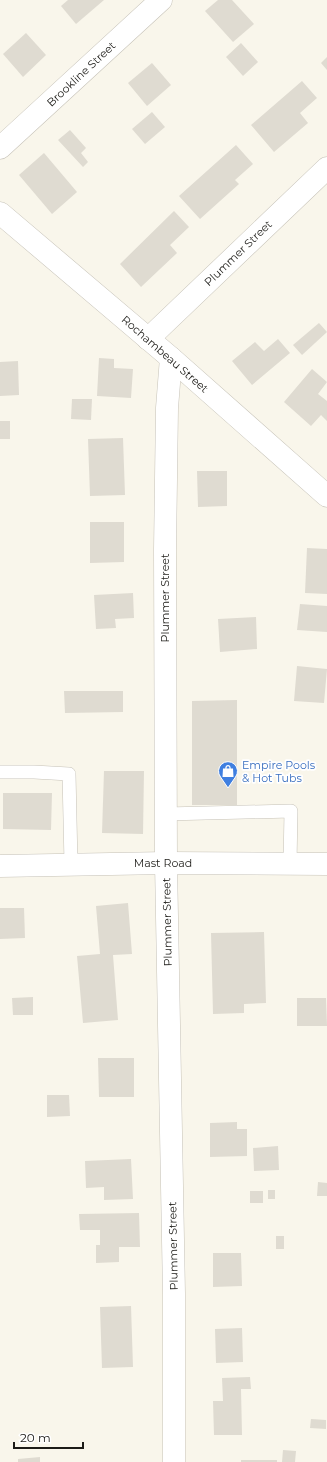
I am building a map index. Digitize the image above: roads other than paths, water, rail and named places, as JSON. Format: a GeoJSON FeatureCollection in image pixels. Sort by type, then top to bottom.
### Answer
{"type":"FeatureCollection","features":[{"type":"Feature","properties":{"kind":"street","name":"Brookline Street"},"geometry":{"type":"LineString","coordinates":[[0,148],[161,0]]}},
{"type":"Feature","properties":{"kind":"street","name":"Plummer Street"},"geometry":{"type":"LineString","coordinates":[[148,339],[327,168]]}},
{"type":"Feature","properties":{"kind":"street","name":"Rochambeau Street"},"geometry":{"type":"LineString","coordinates":[[0,213],[171,358],[327,496]]}},
{"type":"Feature","properties":{"kind":"street","name":"Plummer Street"},"geometry":{"type":"LineString","coordinates":[[171,358],[167,408],[164,550],[166,863],[174,1294],[174,1462]]}},
{"type":"Feature","properties":{"kind":"street","name":"Mast Road"},"geometry":{"type":"LineString","coordinates":[[0,866],[166,863],[327,864]]}},
{"type":"Feature","properties":{"kind":"lane"},"geometry":{"type":"LineString","coordinates":[[0,772],[69,774],[71,864]]}},
{"type":"Feature","properties":{"kind":"lane"},"geometry":{"type":"LineString","coordinates":[[166,814],[291,812],[290,864]]}},
{"type":"Feature","properties":{"kind":"place","name":"Empire Pools & Hot Tubs"},"geometry":{"type":"Point","coordinates":[228,788]}}]}
